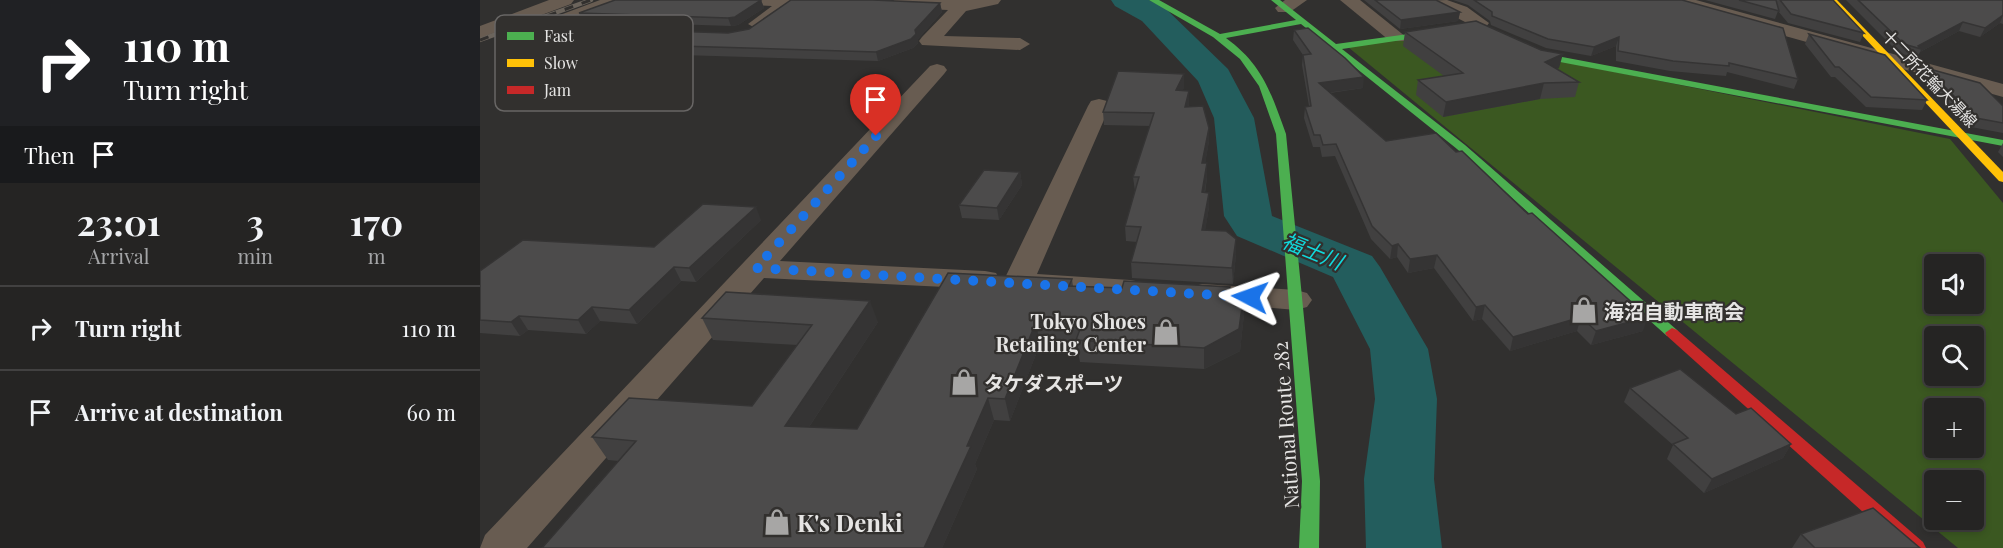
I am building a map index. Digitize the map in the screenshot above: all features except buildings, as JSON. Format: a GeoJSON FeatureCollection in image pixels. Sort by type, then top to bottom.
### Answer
{"type":"FeatureCollection","features":[{"type":"Feature","properties":{"kind":"main road","name":"National Route 282"},"geometry":{"type":"LineString","coordinates":[[1153,0],[1219,38],[1239,54],[1263,85],[1281,134],[1311,482],[1308,548]]}},
{"type":"Feature","properties":{"kind":"main road","name":"十二所花輪大湯線"},"geometry":{"type":"LineString","coordinates":[[1833,0],[2003,179]]}},
{"type":"Feature","properties":{"kind":"main road"},"geometry":{"type":"LineString","coordinates":[[1286,3],[1300,22],[1335,46],[1461,147],[1916,548]]}},
{"type":"Feature","properties":{"kind":"main road"},"geometry":{"type":"LineString","coordinates":[[1219,38],[1300,22]]}},
{"type":"Feature","properties":{"kind":"main road"},"geometry":{"type":"LineString","coordinates":[[1335,46],[1481,29]]}},
{"type":"Feature","properties":{"kind":"main road"},"geometry":{"type":"LineString","coordinates":[[1508,41],[1539,55],[2003,143]]}},
{"type":"Feature","properties":{"kind":"street"},"geometry":{"type":"LineString","coordinates":[[525,15],[565,0]]}},
{"type":"Feature","properties":{"kind":"street"},"geometry":{"type":"LineString","coordinates":[[576,15],[616,0]]}},
{"type":"Feature","properties":{"kind":"street"},"geometry":{"type":"LineString","coordinates":[[747,0],[810,2]]}},
{"type":"Feature","properties":{"kind":"street"},"geometry":{"type":"LineString","coordinates":[[884,3],[941,2],[972,6],[992,0]]}},
{"type":"Feature","properties":{"kind":"street"},"geometry":{"type":"LineString","coordinates":[[1349,0],[1397,37]]}},
{"type":"Feature","properties":{"kind":"street"},"geometry":{"type":"LineString","coordinates":[[1677,0],[2003,91]]}},
{"type":"Feature","properties":{"kind":"street"},"geometry":{"type":"LineString","coordinates":[[1433,1],[1461,11],[1480,23],[1481,29]]}},
{"type":"Feature","properties":{"kind":"street"},"geometry":{"type":"LineString","coordinates":[[744,32],[790,2]]}},
{"type":"Feature","properties":{"kind":"street"},"geometry":{"type":"LineString","coordinates":[[962,5],[929,41],[1020,44]]}},
{"type":"Feature","properties":{"kind":"street"},"geometry":{"type":"LineString","coordinates":[[480,32],[495,26]]}},
{"type":"Feature","properties":{"kind":"street"},"geometry":{"type":"LineString","coordinates":[[500,548],[937,70]]}},
{"type":"Feature","properties":{"kind":"street"},"geometry":{"type":"LineString","coordinates":[[1018,282],[1099,106]]}},
{"type":"Feature","properties":{"kind":"street"},"geometry":{"type":"LineString","coordinates":[[756,268],[1296,300]]}},
{"type":"Feature","properties":{"kind":"green space"},"geometry":{"type":"Polygon","coordinates":[[[1472,29],[1530,55],[1950,139],[2003,203],[2003,548],[1958,548],[1936,530],[1984,530],[1984,470],[1924,470],[1924,520],[1348,47],[1472,29]]]}},
{"type":"Feature","properties":{"kind":"waterway","name":"福士川"},"geometry":{"type":"LineString","coordinates":[[1126,0],[1153,14],[1215,77],[1234,118],[1248,216],[1254,226],[1354,267],[1399,349],[1406,399],[1399,479],[1404,548]]}},
{"type":"Feature","properties":{"kind":"railway"},"geometry":{"type":"LineString","coordinates":[[549,15],[591,0]]}},
{"type":"Feature","properties":{"kind":"railway"},"geometry":{"type":"LineString","coordinates":[[480,40],[495,35]]}},
{"type":"Feature","properties":{"kind":"traffic: fast"},"geometry":{"type":"LineString","coordinates":[[1153,0],[1216,35],[1243,57],[1264,86],[1281,134],[1311,481],[1309,548]]}},
{"type":"Feature","properties":{"kind":"traffic: fast"},"geometry":{"type":"LineString","coordinates":[[1275,0],[1461,147],[1672,333]]}},
{"type":"Feature","properties":{"kind":"traffic: fast"},"geometry":{"type":"LineString","coordinates":[[1219,37],[1300,22]]}},
{"type":"Feature","properties":{"kind":"traffic: fast"},"geometry":{"type":"LineString","coordinates":[[1335,47],[1449,30]]}},
{"type":"Feature","properties":{"kind":"traffic: fast"},"geometry":{"type":"LineString","coordinates":[[1520,46],[1539,55],[2003,143]]}},
{"type":"Feature","properties":{"kind":"traffic: slow"},"geometry":{"type":"LineString","coordinates":[[1833,0],[2003,179]]}},
{"type":"Feature","properties":{"kind":"traffic: jam"},"geometry":{"type":"LineString","coordinates":[[1672,333],[1916,548]]}},
{"type":"Feature","properties":{"kind":"place","name":"海沼自動車商会"},"geometry":{"type":"Point","coordinates":[1584,310]}},
{"type":"Feature","properties":{"kind":"place","name":"Tokyo Shoes Retailing Center"},"geometry":{"type":"Point","coordinates":[1166,332]}},
{"type":"Feature","properties":{"kind":"place","name":"タケダスポーツ"},"geometry":{"type":"Point","coordinates":[964,382]}},
{"type":"Feature","properties":{"kind":"place","name":"K's Denki"},"geometry":{"type":"Point","coordinates":[777,522]}},
{"type":"Feature","properties":{"kind":"route"},"geometry":{"type":"LineString","coordinates":[[876,136],[756,268],[1250,297]]}}]}
